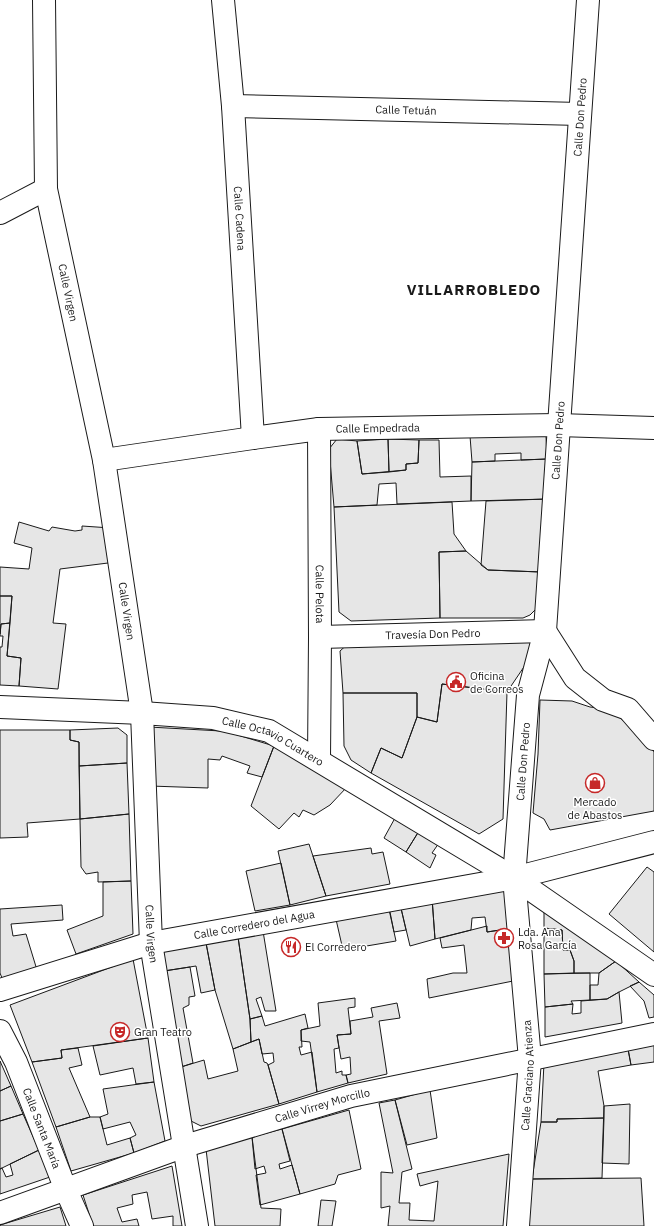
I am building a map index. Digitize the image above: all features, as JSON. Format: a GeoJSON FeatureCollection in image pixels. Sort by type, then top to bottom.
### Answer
{"type":"FeatureCollection","features":[{"type":"Feature","properties":{"kind":"street","name":"Calle Virgen"},"geometry":{"type":"LineString","coordinates":[[44,0],[46,189],[104,460],[142,713],[151,944],[197,1226]]}},
{"type":"Feature","properties":{"kind":"street","name":"Calle Cadena"},"geometry":{"type":"LineString","coordinates":[[223,0],[233,106],[253,438]]}},
{"type":"Feature","properties":{"kind":"street","name":"Calle Don Pedro"},"geometry":{"type":"LineString","coordinates":[[514,878],[528,695],[545,631],[588,0]]}},
{"type":"Feature","properties":{"kind":"street","name":"Calle Tetuán"},"geometry":{"type":"LineString","coordinates":[[233,106],[580,114]]}},
{"type":"Feature","properties":{"kind":"street"},"geometry":{"type":"LineString","coordinates":[[0,212],[46,189]]}},
{"type":"Feature","properties":{"kind":"street","name":"Calle Empedrada"},"geometry":{"type":"LineString","coordinates":[[104,460],[318,429],[558,426],[654,428]]}},
{"type":"Feature","properties":{"kind":"street","name":"Calle Pelota"},"geometry":{"type":"LineString","coordinates":[[318,429],[320,637],[319,759]]}},
{"type":"Feature","properties":{"kind":"street"},"geometry":{"type":"LineString","coordinates":[[545,631],[574,678],[603,700],[628,709],[654,739]]}},
{"type":"Feature","properties":{"kind":"street","name":"Travesía Don Pedro"},"geometry":{"type":"LineString","coordinates":[[320,637],[545,631]]}},
{"type":"Feature","properties":{"kind":"street","name":"Calle Octavio Cuartero"},"geometry":{"type":"LineString","coordinates":[[0,707],[142,713],[213,718],[270,731],[319,759],[514,878],[654,975]]}},
{"type":"Feature","properties":{"kind":"street","name":"Calle Corredero del Agua"},"geometry":{"type":"LineString","coordinates":[[0,990],[151,944],[514,878],[654,842]]}},
{"type":"Feature","properties":{"kind":"street","name":"Calle Graciano Atienza"},"geometry":{"type":"LineString","coordinates":[[514,878],[530,1059],[518,1226]]}},
{"type":"Feature","properties":{"kind":"street","name":"Calle Santa María"},"geometry":{"type":"LineString","coordinates":[[0,1032],[16,1062],[66,1190],[82,1226]]}},
{"type":"Feature","properties":{"kind":"street","name":"Calle Virrey Morcillo"},"geometry":{"type":"LineString","coordinates":[[0,1213],[185,1146],[351,1096],[654,1034]]}},
{"type":"Feature","properties":{"kind":"building"},"geometry":{"type":"Polygon","coordinates":[[[470,436],[546,436],[547,459],[521,460],[521,453],[495,454],[495,461],[472,462],[470,436]]]}},
{"type":"Feature","properties":{"kind":"building"},"geometry":{"type":"Polygon","coordinates":[[[337,439],[357,441],[362,474],[406,470],[406,464],[418,463],[419,440],[439,440],[440,477],[471,476],[471,501],[397,504],[396,483],[379,484],[377,505],[334,507],[329,449],[337,439]]]}},
{"type":"Feature","properties":{"kind":"building"},"geometry":{"type":"Polygon","coordinates":[[[388,439],[419,440],[418,463],[406,464],[406,470],[389,472],[388,439]]]}},
{"type":"Feature","properties":{"kind":"building"},"geometry":{"type":"Polygon","coordinates":[[[388,439],[389,472],[362,474],[357,441],[388,439]]]}},
{"type":"Feature","properties":{"kind":"building"},"geometry":{"type":"Polygon","coordinates":[[[547,459],[548,499],[471,501],[472,462],[547,459]]]}},
{"type":"Feature","properties":{"kind":"building"},"geometry":{"type":"Polygon","coordinates":[[[548,499],[541,572],[488,570],[481,565],[486,501],[548,499]]]}},
{"type":"Feature","properties":{"kind":"building"},"geometry":{"type":"Polygon","coordinates":[[[452,502],[454,534],[466,551],[439,552],[440,618],[351,621],[339,612],[334,507],[452,502]]]}},
{"type":"Feature","properties":{"kind":"building"},"geometry":{"type":"Polygon","coordinates":[[[19,522],[49,531],[52,527],[75,531],[82,530],[82,526],[111,528],[116,562],[60,569],[53,623],[66,624],[58,689],[19,686],[21,658],[7,656],[12,596],[0,596],[0,567],[29,569],[32,548],[14,543],[19,522]]]}},
{"type":"Feature","properties":{"kind":"building"},"geometry":{"type":"Polygon","coordinates":[[[466,551],[488,570],[541,572],[537,608],[530,615],[523,618],[440,618],[439,552],[466,551]]]}},
{"type":"Feature","properties":{"kind":"building"},"geometry":{"type":"Polygon","coordinates":[[[0,596],[12,596],[10,623],[1,624],[0,634],[0,596]]]}},
{"type":"Feature","properties":{"kind":"building"},"geometry":{"type":"Polygon","coordinates":[[[10,623],[7,656],[21,658],[19,686],[0,685],[0,647],[2,647],[3,636],[0,636],[1,624],[10,623]]]}},
{"type":"Feature","properties":{"kind":"building"},"geometry":{"type":"Polygon","coordinates":[[[531,638],[534,652],[507,692],[442,684],[437,722],[417,717],[417,693],[343,693],[340,651],[351,641],[531,638]]]}},
{"type":"Feature","properties":{"kind":"building"},"geometry":{"type":"Polygon","coordinates":[[[442,684],[507,692],[503,819],[479,834],[371,773],[381,748],[402,758],[417,717],[437,722],[442,684]]]}},
{"type":"Feature","properties":{"kind":"building"},"geometry":{"type":"Polygon","coordinates":[[[343,693],[417,693],[417,717],[402,758],[381,748],[371,773],[351,760],[344,746],[343,693]]]}},
{"type":"Feature","properties":{"kind":"building","name":"Mercado de Abastos"},"geometry":{"type":"Polygon","coordinates":[[[540,700],[572,701],[590,707],[608,709],[632,727],[649,744],[654,752],[654,811],[550,830],[544,819],[533,813],[538,754],[540,700]]]}},
{"type":"Feature","properties":{"kind":"building"},"geometry":{"type":"Polygon","coordinates":[[[149,727],[221,731],[274,746],[262,777],[247,773],[250,766],[222,756],[220,760],[208,759],[208,788],[150,786],[149,727]]]}},
{"type":"Feature","properties":{"kind":"building"},"geometry":{"type":"Polygon","coordinates":[[[118,728],[127,735],[127,763],[79,766],[79,742],[70,740],[70,730],[118,728]]]}},
{"type":"Feature","properties":{"kind":"building"},"geometry":{"type":"Polygon","coordinates":[[[0,730],[70,730],[70,740],[79,742],[80,819],[27,823],[28,837],[0,838],[0,730]]]}},
{"type":"Feature","properties":{"kind":"building"},"geometry":{"type":"Polygon","coordinates":[[[274,746],[347,787],[330,805],[314,815],[303,810],[299,817],[294,813],[279,829],[251,806],[274,746]]]}},
{"type":"Feature","properties":{"kind":"building"},"geometry":{"type":"Polygon","coordinates":[[[127,763],[129,814],[80,819],[79,766],[127,763]]]}},
{"type":"Feature","properties":{"kind":"building"},"geometry":{"type":"Polygon","coordinates":[[[129,814],[131,881],[98,882],[98,872],[86,874],[81,867],[80,819],[129,814]]]}},
{"type":"Feature","properties":{"kind":"building"},"geometry":{"type":"Polygon","coordinates":[[[395,818],[419,831],[406,852],[384,838],[395,818]]]}},
{"type":"Feature","properties":{"kind":"building"},"geometry":{"type":"Polygon","coordinates":[[[419,831],[439,843],[432,853],[436,855],[430,868],[406,852],[419,831]]]}},
{"type":"Feature","properties":{"kind":"building"},"geometry":{"type":"Polygon","coordinates":[[[309,844],[326,896],[290,905],[278,851],[309,844]]]}},
{"type":"Feature","properties":{"kind":"building"},"geometry":{"type":"Polygon","coordinates":[[[371,848],[372,854],[383,852],[390,884],[326,896],[313,856],[371,848]]]}},
{"type":"Feature","properties":{"kind":"building"},"geometry":{"type":"Polygon","coordinates":[[[281,863],[290,905],[255,911],[246,871],[281,863]]]}},
{"type":"Feature","properties":{"kind":"building"},"geometry":{"type":"Polygon","coordinates":[[[647,867],[654,872],[654,952],[609,914],[647,867]]]}},
{"type":"Feature","properties":{"kind":"building"},"geometry":{"type":"Polygon","coordinates":[[[131,881],[133,934],[76,954],[67,930],[103,916],[103,882],[131,881]]]}},
{"type":"Feature","properties":{"kind":"building"},"geometry":{"type":"Polygon","coordinates":[[[510,887],[513,928],[487,932],[485,917],[472,918],[471,930],[435,939],[432,898],[510,887]]]}},
{"type":"Feature","properties":{"kind":"building"},"geometry":{"type":"Polygon","coordinates":[[[432,898],[435,939],[410,946],[400,904],[432,898]]]}},
{"type":"Feature","properties":{"kind":"building"},"geometry":{"type":"Polygon","coordinates":[[[400,904],[406,930],[394,932],[389,907],[400,904]]]}},
{"type":"Feature","properties":{"kind":"building"},"geometry":{"type":"Polygon","coordinates":[[[62,905],[63,920],[11,924],[13,936],[26,934],[37,970],[2,978],[0,973],[0,909],[62,905]]]}},
{"type":"Feature","properties":{"kind":"building"},"geometry":{"type":"Polygon","coordinates":[[[388,905],[396,941],[343,950],[335,915],[388,905]]]}},
{"type":"Feature","properties":{"kind":"building"},"geometry":{"type":"Polygon","coordinates":[[[544,910],[616,961],[599,973],[574,973],[574,961],[570,950],[563,950],[562,930],[544,928],[544,910]]]}},
{"type":"Feature","properties":{"kind":"building"},"geometry":{"type":"Polygon","coordinates":[[[487,926],[487,932],[513,928],[518,980],[429,998],[427,979],[453,973],[467,973],[464,945],[442,948],[440,938],[487,926]]]}},
{"type":"Feature","properties":{"kind":"building"},"geometry":{"type":"Polygon","coordinates":[[[544,928],[562,930],[563,950],[570,950],[574,961],[574,973],[544,974],[544,928]]]}},
{"type":"Feature","properties":{"kind":"building"},"geometry":{"type":"Polygon","coordinates":[[[263,931],[276,1011],[265,1011],[261,997],[256,999],[262,1016],[250,1019],[238,937],[263,931]]]}},
{"type":"Feature","properties":{"kind":"building"},"geometry":{"type":"Polygon","coordinates":[[[238,937],[250,1019],[251,1042],[233,1049],[215,990],[206,943],[238,937]]]}},
{"type":"Feature","properties":{"kind":"building"},"geometry":{"type":"Polygon","coordinates":[[[206,943],[215,990],[201,993],[196,966],[164,971],[161,951],[206,943]]]}},
{"type":"Feature","properties":{"kind":"building"},"geometry":{"type":"Polygon","coordinates":[[[133,959],[148,1038],[61,1050],[62,1058],[32,1062],[10,1005],[133,959]]]}},
{"type":"Feature","properties":{"kind":"building"},"geometry":{"type":"Polygon","coordinates":[[[616,961],[639,982],[607,999],[590,1000],[590,985],[598,985],[599,973],[616,961]]]}},
{"type":"Feature","properties":{"kind":"building"},"geometry":{"type":"Polygon","coordinates":[[[190,967],[195,996],[189,997],[189,1005],[183,1008],[193,1063],[181,1067],[164,971],[190,967]]]}},
{"type":"Feature","properties":{"kind":"building"},"geometry":{"type":"Polygon","coordinates":[[[590,973],[590,1000],[571,1001],[573,1004],[545,1007],[544,974],[590,973]]]}},
{"type":"Feature","properties":{"kind":"building"},"geometry":{"type":"Polygon","coordinates":[[[639,982],[654,995],[654,1017],[649,1018],[644,1001],[630,986],[639,982]]]}},
{"type":"Feature","properties":{"kind":"building"},"geometry":{"type":"Polygon","coordinates":[[[619,992],[622,1023],[545,1037],[545,1007],[573,1004],[572,1014],[581,1013],[581,1001],[607,999],[619,992]]]}},
{"type":"Feature","properties":{"kind":"building"},"geometry":{"type":"Polygon","coordinates":[[[355,998],[355,1007],[348,1008],[351,1034],[337,1035],[339,1048],[334,1049],[336,1073],[342,1071],[342,1075],[346,1075],[348,1083],[317,1092],[310,1042],[301,1041],[301,1030],[320,1026],[318,1003],[355,998]]]}},
{"type":"Feature","properties":{"kind":"building"},"geometry":{"type":"Polygon","coordinates":[[[397,1003],[400,1018],[379,1021],[387,1074],[348,1083],[346,1075],[351,1074],[350,1057],[341,1059],[337,1035],[351,1034],[350,1021],[373,1017],[371,1008],[397,1003]]]}},
{"type":"Feature","properties":{"kind":"building"},"geometry":{"type":"Polygon","coordinates":[[[305,1014],[308,1028],[301,1030],[302,1047],[299,1047],[301,1055],[312,1052],[317,1092],[279,1104],[268,1065],[274,1062],[273,1053],[262,1054],[259,1039],[251,1042],[250,1019],[262,1016],[265,1026],[305,1014]]]}},
{"type":"Feature","properties":{"kind":"building"},"geometry":{"type":"Polygon","coordinates":[[[148,1038],[154,1082],[136,1084],[133,1068],[100,1075],[93,1046],[148,1038]]]}},
{"type":"Feature","properties":{"kind":"building"},"geometry":{"type":"Polygon","coordinates":[[[259,1039],[264,1062],[268,1065],[279,1104],[201,1126],[189,1120],[181,1067],[204,1060],[208,1079],[238,1071],[233,1049],[259,1039]]]}},
{"type":"Feature","properties":{"kind":"building"},"geometry":{"type":"Polygon","coordinates":[[[654,1044],[654,1062],[631,1065],[628,1049],[654,1044]]]}},
{"type":"Feature","properties":{"kind":"building"},"geometry":{"type":"Polygon","coordinates":[[[78,1048],[82,1065],[69,1068],[90,1117],[56,1127],[32,1062],[62,1058],[61,1050],[78,1048]]]}},
{"type":"Feature","properties":{"kind":"building"},"geometry":{"type":"Polygon","coordinates":[[[628,1049],[631,1065],[598,1071],[604,1106],[604,1118],[557,1119],[557,1122],[541,1122],[544,1063],[628,1049]]]}},
{"type":"Feature","properties":{"kind":"building"},"geometry":{"type":"Polygon","coordinates":[[[0,1061],[11,1086],[0,1091],[0,1061]]]}},
{"type":"Feature","properties":{"kind":"building"},"geometry":{"type":"Polygon","coordinates":[[[154,1082],[165,1141],[134,1153],[130,1138],[136,1135],[130,1122],[103,1129],[100,1117],[108,1114],[103,1089],[154,1082]]]}},
{"type":"Feature","properties":{"kind":"building"},"geometry":{"type":"Polygon","coordinates":[[[11,1086],[23,1114],[0,1121],[0,1091],[11,1086]]]}},
{"type":"Feature","properties":{"kind":"building"},"geometry":{"type":"Polygon","coordinates":[[[430,1090],[437,1138],[407,1145],[395,1100],[430,1090]]]}},
{"type":"Feature","properties":{"kind":"building"},"geometry":{"type":"Polygon","coordinates":[[[395,1100],[412,1169],[402,1172],[399,1203],[410,1203],[409,1220],[434,1221],[438,1181],[420,1186],[417,1174],[509,1154],[503,1226],[388,1226],[390,1206],[381,1208],[381,1172],[393,1173],[379,1103],[395,1100]]]}},
{"type":"Feature","properties":{"kind":"building"},"geometry":{"type":"Polygon","coordinates":[[[630,1104],[629,1164],[602,1163],[604,1106],[630,1104]]]}},
{"type":"Feature","properties":{"kind":"building"},"geometry":{"type":"Polygon","coordinates":[[[349,1110],[361,1169],[338,1175],[335,1184],[300,1194],[282,1129],[349,1110]]]}},
{"type":"Feature","properties":{"kind":"building"},"geometry":{"type":"Polygon","coordinates":[[[23,1114],[39,1150],[0,1169],[0,1121],[23,1114]]]}},
{"type":"Feature","properties":{"kind":"building"},"geometry":{"type":"Polygon","coordinates":[[[90,1117],[100,1117],[107,1145],[130,1138],[134,1153],[71,1171],[56,1127],[90,1117]]]}},
{"type":"Feature","properties":{"kind":"building"},"geometry":{"type":"Polygon","coordinates":[[[604,1118],[602,1178],[532,1179],[541,1122],[557,1122],[557,1119],[604,1118]]]}},
{"type":"Feature","properties":{"kind":"building"},"geometry":{"type":"Polygon","coordinates":[[[282,1129],[290,1161],[279,1164],[280,1169],[292,1165],[300,1194],[260,1205],[256,1175],[266,1173],[264,1166],[255,1169],[252,1137],[282,1129]]]}},
{"type":"Feature","properties":{"kind":"building"},"geometry":{"type":"Polygon","coordinates":[[[252,1137],[261,1208],[281,1209],[280,1226],[215,1226],[206,1149],[252,1137]]]}},
{"type":"Feature","properties":{"kind":"building"},"geometry":{"type":"Polygon","coordinates":[[[39,1150],[50,1177],[0,1194],[0,1169],[2,1168],[6,1177],[13,1175],[10,1164],[39,1150]]]}},
{"type":"Feature","properties":{"kind":"building"},"geometry":{"type":"Polygon","coordinates":[[[172,1166],[182,1226],[173,1226],[173,1216],[152,1219],[147,1192],[132,1195],[133,1204],[117,1208],[122,1222],[137,1219],[139,1226],[93,1226],[83,1195],[172,1166]]]}},
{"type":"Feature","properties":{"kind":"building"},"geometry":{"type":"Polygon","coordinates":[[[641,1178],[644,1226],[525,1226],[532,1179],[641,1178]]]}},
{"type":"Feature","properties":{"kind":"building"},"geometry":{"type":"Polygon","coordinates":[[[321,1200],[336,1201],[332,1226],[318,1226],[321,1200]]]}},
{"type":"Feature","properties":{"kind":"building"},"geometry":{"type":"Polygon","coordinates":[[[60,1207],[66,1226],[0,1226],[0,1225],[60,1207]]]}},
{"type":"Feature","properties":{"kind":"place","name":"Oficina de Correos"},"geometry":{"type":"Point","coordinates":[456,682]}},
{"type":"Feature","properties":{"kind":"place","name":"Mercado de Abastos"},"geometry":{"type":"Point","coordinates":[595,783]}},
{"type":"Feature","properties":{"kind":"place","name":"Lda. Ana Rosa García"},"geometry":{"type":"Point","coordinates":[504,938]}},
{"type":"Feature","properties":{"kind":"place","name":"El Corredero"},"geometry":{"type":"Point","coordinates":[291,947]}},
{"type":"Feature","properties":{"kind":"place","name":"Gran Teatro"},"geometry":{"type":"Point","coordinates":[120,1032]}},
{"type":"Feature","properties":{"kind":"district","name":"VILLARROBLEDO"},"geometry":{"type":"Point","coordinates":[474,289]}}]}
